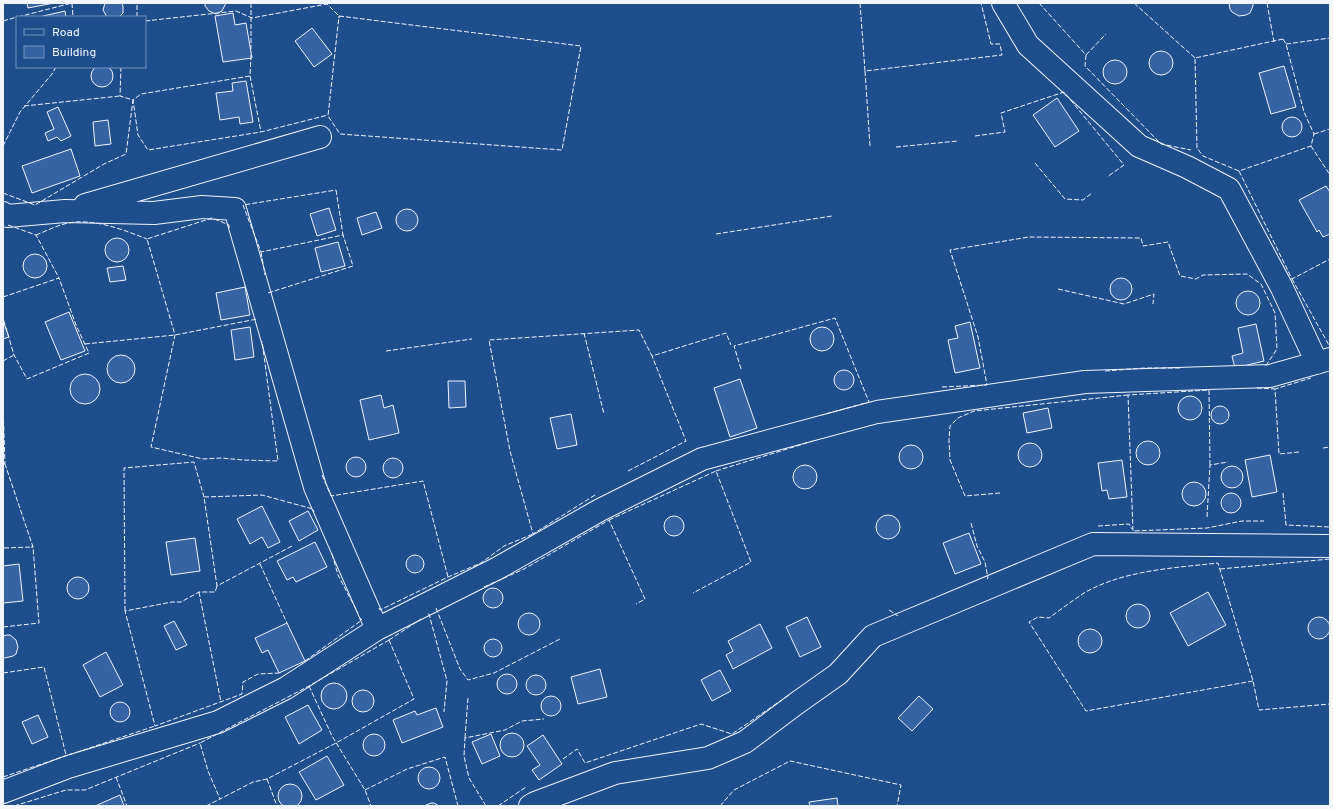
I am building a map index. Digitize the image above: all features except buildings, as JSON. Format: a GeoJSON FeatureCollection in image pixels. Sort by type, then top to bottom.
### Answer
{"type":"FeatureCollection","features":[{"type":"Feature","properties":{"kind":"street"},"geometry":{"type":"LineString","coordinates":[[3,792],[68,767],[218,722],[286,688],[377,629],[498,568],[600,510],[702,459],[877,412],[1084,382],[1270,376],[1324,361],[1282,288],[1230,189],[1187,167],[1139,146],[1028,45],[1003,3]]}},
{"type":"Feature","properties":{"kind":"street"},"geometry":{"type":"LineString","coordinates":[[65,211],[320,137]]}},
{"type":"Feature","properties":{"kind":"street"},"geometry":{"type":"LineString","coordinates":[[3,213],[7,216],[65,211],[154,213],[202,207],[235,209],[315,487],[377,629]]}},
{"type":"Feature","properties":{"kind":"street"},"geometry":{"type":"LineString","coordinates":[[535,805],[615,773],[708,758],[745,742],[838,674],[873,636],[1093,544],[1330,546]]}},
{"type":"Feature","properties":{"kind":"fence"},"geometry":{"type":"LineString","coordinates":[[72,3],[73,16]]}},
{"type":"Feature","properties":{"kind":"fence"},"geometry":{"type":"LineString","coordinates":[[22,16],[72,3]]}},
{"type":"Feature","properties":{"kind":"fence"},"geometry":{"type":"LineString","coordinates":[[137,3],[137,16]]}},
{"type":"Feature","properties":{"kind":"fence"},"geometry":{"type":"LineString","coordinates":[[251,3],[251,49]]}},
{"type":"Feature","properties":{"kind":"fence"},"geometry":{"type":"LineString","coordinates":[[860,3],[865,71],[1002,55],[1000,44],[991,44],[981,3]]}},
{"type":"Feature","properties":{"kind":"fence"},"geometry":{"type":"LineString","coordinates":[[1039,3],[1086,55],[1085,66],[1161,144],[1191,150]]}},
{"type":"Feature","properties":{"kind":"fence"},"geometry":{"type":"LineString","coordinates":[[1134,3],[1195,58]]}},
{"type":"Feature","properties":{"kind":"fence"},"geometry":{"type":"LineString","coordinates":[[1267,3],[1274,42]]}},
{"type":"Feature","properties":{"kind":"fence"},"geometry":{"type":"LineString","coordinates":[[146,21],[236,11],[252,18],[327,4],[339,16],[339,18]]}},
{"type":"Feature","properties":{"kind":"fence"},"geometry":{"type":"LineString","coordinates":[[339,16],[581,46],[562,150],[340,134],[328,116],[339,16]]}},
{"type":"Feature","properties":{"kind":"fence"},"geometry":{"type":"LineString","coordinates":[[3,21],[16,17]]}},
{"type":"Feature","properties":{"kind":"fence"},"geometry":{"type":"LineString","coordinates":[[1086,55],[1106,34]]}},
{"type":"Feature","properties":{"kind":"fence"},"geometry":{"type":"LineString","coordinates":[[1286,44],[1330,38]]}},
{"type":"Feature","properties":{"kind":"fence"},"geometry":{"type":"LineString","coordinates":[[1283,39],[1286,44],[1304,112],[1314,134],[1311,146],[1239,171],[1203,156],[1197,148],[1195,58],[1283,39]]}},
{"type":"Feature","properties":{"kind":"fence"},"geometry":{"type":"LineString","coordinates":[[251,55],[250,76],[261,132],[328,115]]}},
{"type":"Feature","properties":{"kind":"fence"},"geometry":{"type":"LineString","coordinates":[[3,146],[20,112],[55,68]]}},
{"type":"Feature","properties":{"kind":"fence"},"geometry":{"type":"LineString","coordinates":[[3,193],[35,205],[104,164],[126,154],[133,100],[120,96],[121,68]]}},
{"type":"Feature","properties":{"kind":"fence"},"geometry":{"type":"LineString","coordinates":[[865,71],[870,146]]}},
{"type":"Feature","properties":{"kind":"fence"},"geometry":{"type":"LineString","coordinates":[[250,76],[141,94],[133,100],[138,135],[148,150],[261,132]]}},
{"type":"Feature","properties":{"kind":"fence"},"geometry":{"type":"LineString","coordinates":[[975,136],[1005,132],[1001,113],[1064,92],[1124,165],[1107,177]]}},
{"type":"Feature","properties":{"kind":"fence"},"geometry":{"type":"LineString","coordinates":[[24,106],[120,96]]}},
{"type":"Feature","properties":{"kind":"fence"},"geometry":{"type":"LineString","coordinates":[[1314,134],[1330,129]]}},
{"type":"Feature","properties":{"kind":"fence"},"geometry":{"type":"LineString","coordinates":[[896,147],[958,141]]}},
{"type":"Feature","properties":{"kind":"fence"},"geometry":{"type":"LineString","coordinates":[[1311,146],[1330,175]]}},
{"type":"Feature","properties":{"kind":"fence"},"geometry":{"type":"LineString","coordinates":[[1035,163],[1065,199],[1083,200],[1092,193]]}},
{"type":"Feature","properties":{"kind":"fence"},"geometry":{"type":"LineString","coordinates":[[1239,171],[1292,279],[1330,259]]}},
{"type":"Feature","properties":{"kind":"fence"},"geometry":{"type":"LineString","coordinates":[[336,190],[343,235],[261,252],[243,205],[336,190]]}},
{"type":"Feature","properties":{"kind":"fence"},"geometry":{"type":"LineString","coordinates":[[716,234],[832,216]]}},
{"type":"Feature","properties":{"kind":"fence"},"geometry":{"type":"LineString","coordinates":[[229,228],[229,225],[212,218],[147,239],[175,335],[151,447],[203,459],[221,458],[278,461],[262,341]]}},
{"type":"Feature","properties":{"kind":"fence"},"geometry":{"type":"LineString","coordinates":[[36,235],[64,224],[88,222],[109,226],[147,239]]}},
{"type":"Feature","properties":{"kind":"fence"},"geometry":{"type":"LineString","coordinates":[[8,225],[36,235],[58,278]]}},
{"type":"Feature","properties":{"kind":"fence"},"geometry":{"type":"LineString","coordinates":[[268,293],[353,266],[343,235]]}},
{"type":"Feature","properties":{"kind":"fence"},"geometry":{"type":"LineString","coordinates":[[942,387],[987,385],[978,337],[950,250],[1029,237],[1141,238],[1143,246],[1168,242],[1180,276],[1196,279],[1203,275],[1247,274],[1261,284],[1275,313],[1277,349],[1265,367]]}},
{"type":"Feature","properties":{"kind":"fence"},"geometry":{"type":"LineString","coordinates":[[261,252],[265,275]]}},
{"type":"Feature","properties":{"kind":"fence"},"geometry":{"type":"LineString","coordinates":[[3,297],[59,278],[76,325],[89,353],[27,379],[14,355],[3,318]]}},
{"type":"Feature","properties":{"kind":"fence"},"geometry":{"type":"LineString","coordinates":[[1292,279],[1330,347]]}},
{"type":"Feature","properties":{"kind":"fence"},"geometry":{"type":"LineString","coordinates":[[1058,289],[1124,304],[1154,294],[1153,304]]}},
{"type":"Feature","properties":{"kind":"fence"},"geometry":{"type":"LineString","coordinates":[[741,369],[734,346],[835,318],[869,402],[822,415]]}},
{"type":"Feature","properties":{"kind":"fence"},"geometry":{"type":"LineString","coordinates":[[85,344],[175,335],[257,319]]}},
{"type":"Feature","properties":{"kind":"fence"},"geometry":{"type":"LineString","coordinates":[[595,495],[533,534],[510,451],[489,340],[639,330],[652,356],[726,333],[731,345]]}},
{"type":"Feature","properties":{"kind":"fence"},"geometry":{"type":"LineString","coordinates":[[584,333],[604,414]]}},
{"type":"Feature","properties":{"kind":"fence"},"geometry":{"type":"LineString","coordinates":[[386,351],[472,339]]}},
{"type":"Feature","properties":{"kind":"fence"},"geometry":{"type":"LineString","coordinates":[[3,361],[14,354]]}},
{"type":"Feature","properties":{"kind":"fence"},"geometry":{"type":"LineString","coordinates":[[628,471],[686,441],[652,356]]}},
{"type":"Feature","properties":{"kind":"fence"},"geometry":{"type":"LineString","coordinates":[[1105,371],[1145,368],[1181,368]]}},
{"type":"Feature","properties":{"kind":"fence"},"geometry":{"type":"LineString","coordinates":[[1299,452],[1279,454],[1275,389],[1311,378]]}},
{"type":"Feature","properties":{"kind":"fence"},"geometry":{"type":"LineString","coordinates":[[1257,388],[1275,389]]}},
{"type":"Feature","properties":{"kind":"fence"},"geometry":{"type":"LineString","coordinates":[[1210,465],[1209,390],[1128,395],[1133,531],[1207,528],[1242,521],[1264,521]]}},
{"type":"Feature","properties":{"kind":"fence"},"geometry":{"type":"LineString","coordinates":[[1000,493],[965,496],[950,460],[950,426],[958,418],[974,411],[1128,395]]}},
{"type":"Feature","properties":{"kind":"fence"},"geometry":{"type":"LineString","coordinates":[[3,405],[5,464],[3,463],[5,464],[33,547],[3,548]]}},
{"type":"Feature","properties":{"kind":"fence"},"geometry":{"type":"LineString","coordinates":[[716,471],[813,441]]}},
{"type":"Feature","properties":{"kind":"fence"},"geometry":{"type":"LineString","coordinates":[[1323,448],[1330,447]]}},
{"type":"Feature","properties":{"kind":"fence"},"geometry":{"type":"LineString","coordinates":[[125,611],[124,468],[194,462],[204,497]]}},
{"type":"Feature","properties":{"kind":"fence"},"geometry":{"type":"LineString","coordinates":[[1207,517],[1210,465],[1228,462]]}},
{"type":"Feature","properties":{"kind":"fence"},"geometry":{"type":"LineString","coordinates":[[609,520],[716,471],[751,562],[693,593]]}},
{"type":"Feature","properties":{"kind":"fence"},"geometry":{"type":"LineString","coordinates":[[322,475],[331,496],[423,481],[448,577]]}},
{"type":"Feature","properties":{"kind":"fence"},"geometry":{"type":"LineString","coordinates":[[1283,493],[1286,525],[1330,527]]}},
{"type":"Feature","properties":{"kind":"fence"},"geometry":{"type":"LineString","coordinates":[[292,546],[217,586],[204,497],[262,495],[313,509],[314,512]]}},
{"type":"Feature","properties":{"kind":"fence"},"geometry":{"type":"LineString","coordinates":[[484,587],[524,569],[609,520],[645,599],[636,604]]}},
{"type":"Feature","properties":{"kind":"fence"},"geometry":{"type":"LineString","coordinates":[[971,523],[977,546],[985,562],[987,579]]}},
{"type":"Feature","properties":{"kind":"fence"},"geometry":{"type":"LineString","coordinates":[[1098,526],[1129,524],[1132,529]]}},
{"type":"Feature","properties":{"kind":"fence"},"geometry":{"type":"LineString","coordinates":[[379,608],[380,610],[448,577],[481,563],[504,546],[533,534]]}},
{"type":"Feature","properties":{"kind":"fence"},"geometry":{"type":"LineString","coordinates":[[3,627],[39,623],[33,547],[31,547]]}},
{"type":"Feature","properties":{"kind":"fence"},"geometry":{"type":"LineString","coordinates":[[332,554],[338,575],[358,613]]}},
{"type":"Feature","properties":{"kind":"fence"},"geometry":{"type":"LineString","coordinates":[[1220,569],[1330,559]]}},
{"type":"Feature","properties":{"kind":"fence"},"geometry":{"type":"LineString","coordinates":[[1253,681],[1086,711],[1029,622],[1038,617],[1049,618],[1084,593],[1099,585],[1116,579],[1150,571],[1218,563],[1253,681],[1259,710],[1330,704]]}},
{"type":"Feature","properties":{"kind":"fence"},"geometry":{"type":"LineString","coordinates":[[260,564],[287,623]]}},
{"type":"Feature","properties":{"kind":"fence"},"geometry":{"type":"LineString","coordinates":[[217,586],[215,592],[199,592],[181,602],[172,602],[125,611],[155,726],[242,694],[243,682],[258,674],[279,673]]}},
{"type":"Feature","properties":{"kind":"fence"},"geometry":{"type":"LineString","coordinates":[[199,592],[221,702]]}},
{"type":"Feature","properties":{"kind":"fence"},"geometry":{"type":"LineString","coordinates":[[436,608],[460,669],[468,680],[494,673],[560,639]]}},
{"type":"Feature","properties":{"kind":"fence"},"geometry":{"type":"LineString","coordinates":[[889,610],[898,616]]}},
{"type":"Feature","properties":{"kind":"fence"},"geometry":{"type":"LineString","coordinates":[[428,614],[447,681],[444,712]]}},
{"type":"Feature","properties":{"kind":"fence"},"geometry":{"type":"LineString","coordinates":[[305,661],[362,620],[360,618]]}},
{"type":"Feature","properties":{"kind":"fence"},"geometry":{"type":"LineString","coordinates":[[389,640],[421,619]]}},
{"type":"Feature","properties":{"kind":"fence"},"geometry":{"type":"LineString","coordinates":[[389,640],[414,699],[336,743],[267,779],[253,782],[220,799],[208,771],[200,743],[309,686],[389,640]]}},
{"type":"Feature","properties":{"kind":"fence"},"geometry":{"type":"LineString","coordinates":[[3,673],[44,667],[66,755]]}},
{"type":"Feature","properties":{"kind":"fence"},"geometry":{"type":"LineString","coordinates":[[309,686],[332,736],[365,790],[371,806]]}},
{"type":"Feature","properties":{"kind":"fence"},"geometry":{"type":"LineString","coordinates":[[563,759],[577,749],[585,763],[701,724],[732,734],[789,695]]}},
{"type":"Feature","properties":{"kind":"fence"},"geometry":{"type":"LineString","coordinates":[[465,738],[468,698]]}},
{"type":"Feature","properties":{"kind":"fence"},"geometry":{"type":"LineString","coordinates":[[486,806],[469,778],[464,756],[465,738],[505,730],[522,721],[544,719]]}},
{"type":"Feature","properties":{"kind":"fence"},"geometry":{"type":"LineString","coordinates":[[3,777],[155,726]]}},
{"type":"Feature","properties":{"kind":"fence"},"geometry":{"type":"LineString","coordinates":[[14,806],[66,790],[85,790],[200,743]]}},
{"type":"Feature","properties":{"kind":"fence"},"geometry":{"type":"LineString","coordinates":[[365,790],[407,769],[445,757],[458,806]]}},
{"type":"Feature","properties":{"kind":"fence"},"geometry":{"type":"LineString","coordinates":[[720,806],[734,790],[790,761],[901,785],[897,806]]}},
{"type":"Feature","properties":{"kind":"fence"},"geometry":{"type":"LineString","coordinates":[[116,777],[127,806]]}},
{"type":"Feature","properties":{"kind":"fence"},"geometry":{"type":"LineString","coordinates":[[267,779],[277,806]]}},
{"type":"Feature","properties":{"kind":"fence"},"geometry":{"type":"LineString","coordinates":[[498,806],[526,787]]}},
{"type":"Feature","properties":{"kind":"fence"},"geometry":{"type":"LineString","coordinates":[[206,806],[220,799]]}}]}
